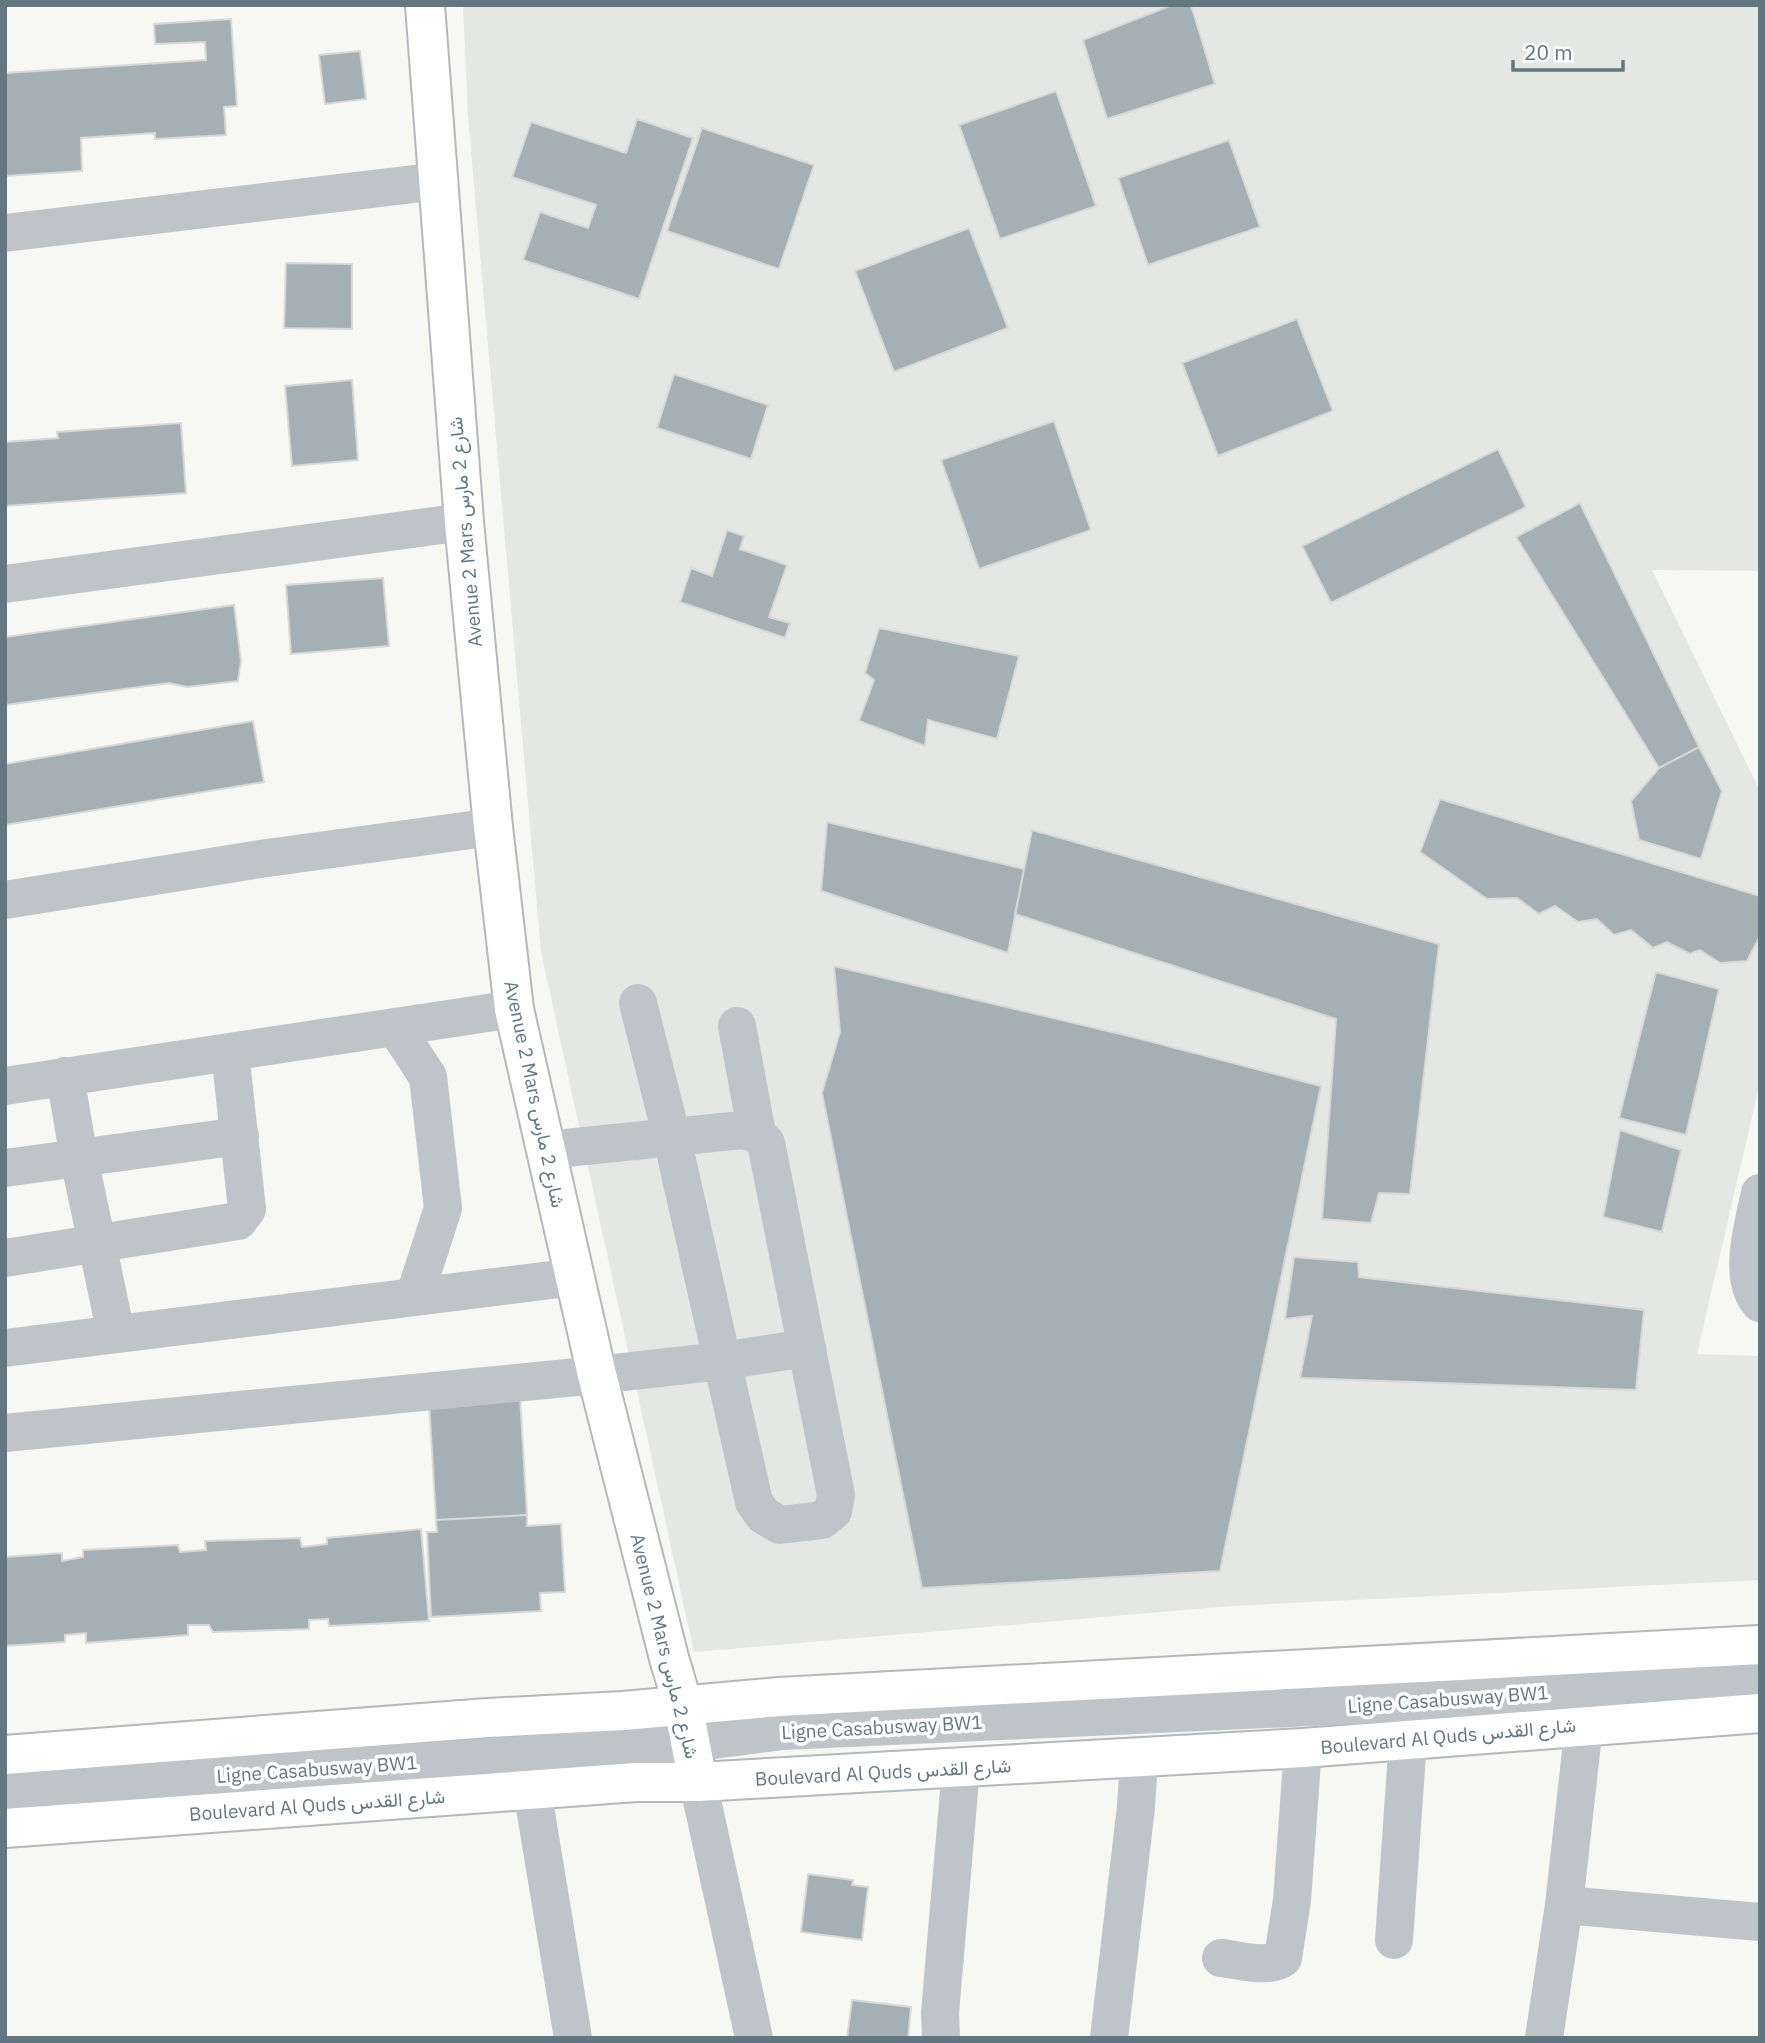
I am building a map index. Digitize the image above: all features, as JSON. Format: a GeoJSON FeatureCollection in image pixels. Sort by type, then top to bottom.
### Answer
{"type":"FeatureCollection","features":[{"type":"Feature","properties":{"kind":"main road","name":"Avenue 2 Mars شارع 2 مارس"},"geometry":{"type":"LineString","coordinates":[[425,5],[464,522],[493,827],[514,1009],[597,1375],[683,1705],[694,1761]]}},
{"type":"Feature","properties":{"kind":"main road"},"geometry":{"type":"LineString","coordinates":[[5,1755],[488,1718],[623,1712],[779,1697],[1760,1645]]}},
{"type":"Feature","properties":{"kind":"main road","name":"Boulevard Al Quds شارع القدس"},"geometry":{"type":"LineString","coordinates":[[5,1828],[636,1782],[694,1761],[792,1775],[961,1768],[1303,1748],[1760,1713]]}},
{"type":"Feature","properties":{"kind":"street"},"geometry":{"type":"LineString","coordinates":[[5,233],[439,181]]}},
{"type":"Feature","properties":{"kind":"street"},"geometry":{"type":"LineString","coordinates":[[5,584],[464,522]]}},
{"type":"Feature","properties":{"kind":"street"},"geometry":{"type":"LineString","coordinates":[[5,900],[260,859],[493,827]]}},
{"type":"Feature","properties":{"kind":"street"},"geometry":{"type":"LineString","coordinates":[[546,1150],[672,1138],[742,1130],[757,1134],[766,1143],[836,1495],[833,1511],[822,1520],[779,1525],[763,1515],[754,1502],[672,1138],[638,1003]]}},
{"type":"Feature","properties":{"kind":"street"},"geometry":{"type":"LineString","coordinates":[[5,1086],[514,1009]]}},
{"type":"Feature","properties":{"kind":"street"},"geometry":{"type":"LineString","coordinates":[[737,1026],[757,1134]]}},
{"type":"Feature","properties":{"kind":"street"},"geometry":{"type":"LineString","coordinates":[[396,1028],[428,1077],[443,1208],[415,1295]]}},
{"type":"Feature","properties":{"kind":"street"},"geometry":{"type":"LineString","coordinates":[[5,1258],[239,1221],[247,1209],[230,1052]]}},
{"type":"Feature","properties":{"kind":"street"},"geometry":{"type":"LineString","coordinates":[[65,1076],[79,1158],[116,1334]]}},
{"type":"Feature","properties":{"kind":"street"},"geometry":{"type":"LineString","coordinates":[[5,1168],[240,1136]]}},
{"type":"Feature","properties":{"kind":"street"},"geometry":{"type":"LineString","coordinates":[[1760,1193],[1748,1275],[1751,1290],[1760,1303]]}},
{"type":"Feature","properties":{"kind":"street"},"geometry":{"type":"LineString","coordinates":[[5,1348],[575,1277]]}},
{"type":"Feature","properties":{"kind":"street"},"geometry":{"type":"LineString","coordinates":[[5,1433],[721,1362],[807,1348]]}},
{"type":"Feature","properties":{"kind":"street","name":"Ligne Casabusway BW1"},"geometry":{"type":"LineString","coordinates":[[5,1791],[694,1761],[783,1731],[1356,1705],[1760,1679]]}},
{"type":"Feature","properties":{"kind":"street","name":"Ligne Casabusway BW1"},"geometry":{"type":"LineString","coordinates":[[5,1805],[694,1761],[785,1747],[1566,1709],[1760,1696]]}},
{"type":"Feature","properties":{"kind":"street"},"geometry":{"type":"LineString","coordinates":[[1544,2038],[1564,1905],[1584,1725]]}},
{"type":"Feature","properties":{"kind":"street"},"geometry":{"type":"LineString","coordinates":[[1394,1940],[1408,1739]]}},
{"type":"Feature","properties":{"kind":"street"},"geometry":{"type":"LineString","coordinates":[[1222,1958],[1268,1963],[1283,1958],[1292,1900],[1303,1748]]}},
{"type":"Feature","properties":{"kind":"street"},"geometry":{"type":"LineString","coordinates":[[1109,2038],[1136,1807],[1139,1759]]}},
{"type":"Feature","properties":{"kind":"street","name":"Avenue 2 Mars شارع 2 مارس"},"geometry":{"type":"LineString","coordinates":[[694,1761],[754,2038]]}},
{"type":"Feature","properties":{"kind":"street"},"geometry":{"type":"LineString","coordinates":[[941,2038],[940,2013],[961,1768]]}},
{"type":"Feature","properties":{"kind":"street"},"geometry":{"type":"LineString","coordinates":[[532,1789],[573,2038]]}},
{"type":"Feature","properties":{"kind":"street"},"geometry":{"type":"LineString","coordinates":[[1564,1905],[1760,1922]]}},
{"type":"Feature","properties":{"kind":"shaded area"},"geometry":{"type":"Polygon","coordinates":[[[463,5],[1760,5],[1760,571],[1652,570],[1760,791],[1760,1082],[1697,1354],[1760,1356],[1760,1580],[1231,1606],[694,1652],[541,952],[468,116],[463,5]]]}},
{"type":"Feature","properties":{"kind":"building"},"geometry":{"type":"Polygon","coordinates":[[[1172,5],[1191,5],[1215,84],[1107,119],[1083,40],[1172,5]]]}},
{"type":"Feature","properties":{"kind":"building"},"geometry":{"type":"Polygon","coordinates":[[[231,19],[237,106],[224,107],[226,135],[155,139],[155,133],[81,138],[82,171],[5,176],[5,73],[206,60],[205,42],[155,44],[154,24],[231,19]]]}},
{"type":"Feature","properties":{"kind":"building"},"geometry":{"type":"Polygon","coordinates":[[[360,51],[366,99],[325,104],[319,55],[360,51]]]}},
{"type":"Feature","properties":{"kind":"building"},"geometry":{"type":"Polygon","coordinates":[[[1056,91],[1096,206],[1000,239],[959,125],[1056,91]]]}},
{"type":"Feature","properties":{"kind":"building"},"geometry":{"type":"Polygon","coordinates":[[[637,119],[693,138],[639,299],[523,260],[540,212],[588,228],[596,205],[512,177],[531,122],[626,153],[637,119]]]}},
{"type":"Feature","properties":{"kind":"building"},"geometry":{"type":"Polygon","coordinates":[[[702,128],[814,165],[779,269],[667,231],[702,128]]]}},
{"type":"Feature","properties":{"kind":"building"},"geometry":{"type":"Polygon","coordinates":[[[1229,140],[1260,227],[1148,265],[1118,178],[1229,140]]]}},
{"type":"Feature","properties":{"kind":"building"},"geometry":{"type":"Polygon","coordinates":[[[969,228],[1008,328],[894,372],[855,271],[969,228]]]}},
{"type":"Feature","properties":{"kind":"building"},"geometry":{"type":"Polygon","coordinates":[[[286,263],[352,264],[352,329],[284,328],[286,263]]]}},
{"type":"Feature","properties":{"kind":"building"},"geometry":{"type":"Polygon","coordinates":[[[1297,319],[1333,411],[1218,456],[1182,363],[1297,319]]]}},
{"type":"Feature","properties":{"kind":"building"},"geometry":{"type":"Polygon","coordinates":[[[674,374],[768,405],[751,459],[657,428],[674,374]]]}},
{"type":"Feature","properties":{"kind":"building"},"geometry":{"type":"Polygon","coordinates":[[[352,380],[358,460],[292,466],[285,386],[352,380]]]}},
{"type":"Feature","properties":{"kind":"building"},"geometry":{"type":"Polygon","coordinates":[[[1054,421],[1091,530],[979,569],[941,460],[1054,421]]]}},
{"type":"Feature","properties":{"kind":"building"},"geometry":{"type":"Polygon","coordinates":[[[181,423],[186,493],[5,506],[5,442],[58,438],[57,432],[181,423]]]}},
{"type":"Feature","properties":{"kind":"building"},"geometry":{"type":"Polygon","coordinates":[[[1498,449],[1526,507],[1331,603],[1302,546],[1498,449]]]}},
{"type":"Feature","properties":{"kind":"building"},"geometry":{"type":"Polygon","coordinates":[[[1580,503],[1699,747],[1659,768],[1516,537],[1580,503]]]}},
{"type":"Feature","properties":{"kind":"building"},"geometry":{"type":"Polygon","coordinates":[[[727,530],[744,536],[740,549],[787,565],[769,617],[790,623],[785,638],[680,602],[691,568],[712,576],[727,530]]]}},
{"type":"Feature","properties":{"kind":"building"},"geometry":{"type":"Polygon","coordinates":[[[383,578],[389,646],[291,654],[286,585],[383,578]]]}},
{"type":"Feature","properties":{"kind":"building"},"geometry":{"type":"Polygon","coordinates":[[[234,605],[241,661],[238,681],[187,687],[169,683],[5,705],[5,637],[234,605]]]}},
{"type":"Feature","properties":{"kind":"building"},"geometry":{"type":"Polygon","coordinates":[[[879,628],[1019,656],[997,739],[928,720],[925,746],[859,721],[874,680],[865,673],[879,628]]]}},
{"type":"Feature","properties":{"kind":"building"},"geometry":{"type":"Polygon","coordinates":[[[253,721],[264,782],[5,825],[5,764],[253,721]]]}},
{"type":"Feature","properties":{"kind":"building"},"geometry":{"type":"Polygon","coordinates":[[[1699,747],[1722,791],[1701,859],[1639,840],[1631,801],[1659,768],[1699,747]]]}},
{"type":"Feature","properties":{"kind":"building"},"geometry":{"type":"Polygon","coordinates":[[[1440,799],[1760,896],[1760,936],[1747,961],[1720,963],[1700,950],[1690,954],[1667,942],[1653,948],[1631,930],[1614,935],[1597,919],[1578,922],[1555,906],[1539,914],[1517,898],[1487,899],[1420,852],[1440,799]]]}},
{"type":"Feature","properties":{"kind":"building"},"geometry":{"type":"Polygon","coordinates":[[[827,822],[1024,869],[1008,953],[821,891],[827,822]]]}},
{"type":"Feature","properties":{"kind":"building"},"geometry":{"type":"Polygon","coordinates":[[[1032,830],[1439,944],[1410,1194],[1379,1193],[1371,1223],[1322,1219],[1336,1019],[1015,914],[1032,830]]]}},
{"type":"Feature","properties":{"kind":"building"},"geometry":{"type":"Polygon","coordinates":[[[834,966],[1133,1037],[1321,1086],[1220,1571],[922,1588],[822,1093],[840,1032],[834,966]]]}},
{"type":"Feature","properties":{"kind":"building"},"geometry":{"type":"Polygon","coordinates":[[[1656,972],[1719,989],[1686,1135],[1619,1118],[1656,972]]]}},
{"type":"Feature","properties":{"kind":"building"},"geometry":{"type":"Polygon","coordinates":[[[1620,1130],[1681,1150],[1662,1232],[1603,1217],[1620,1130]]]}},
{"type":"Feature","properties":{"kind":"building"},"geometry":{"type":"Polygon","coordinates":[[[1294,1257],[1358,1262],[1359,1277],[1644,1310],[1636,1390],[1300,1378],[1312,1316],[1285,1319],[1294,1257]]]}},
{"type":"Feature","properties":{"kind":"building"},"geometry":{"type":"Polygon","coordinates":[[[520,1396],[527,1515],[436,1520],[429,1401],[520,1396]]]}},
{"type":"Feature","properties":{"kind":"building"},"geometry":{"type":"Polygon","coordinates":[[[527,1515],[527,1526],[561,1524],[565,1592],[540,1593],[541,1611],[431,1617],[427,1532],[437,1532],[436,1520],[527,1515]]]}},
{"type":"Feature","properties":{"kind":"building"},"geometry":{"type":"Polygon","coordinates":[[[421,1529],[429,1621],[329,1626],[328,1619],[309,1620],[309,1629],[213,1632],[209,1625],[188,1625],[188,1635],[86,1643],[86,1633],[65,1635],[65,1642],[5,1646],[5,1557],[62,1553],[62,1561],[83,1557],[83,1550],[178,1545],[180,1552],[206,1550],[205,1541],[300,1538],[302,1547],[327,1544],[327,1538],[421,1529]]]}},
{"type":"Feature","properties":{"kind":"building"},"geometry":{"type":"Polygon","coordinates":[[[808,1874],[853,1880],[852,1885],[868,1887],[862,1940],[801,1932],[808,1874]]]}},
{"type":"Feature","properties":{"kind":"building"},"geometry":{"type":"Polygon","coordinates":[[[852,2000],[911,2007],[908,2038],[847,2038],[852,2000]]]}}]}
